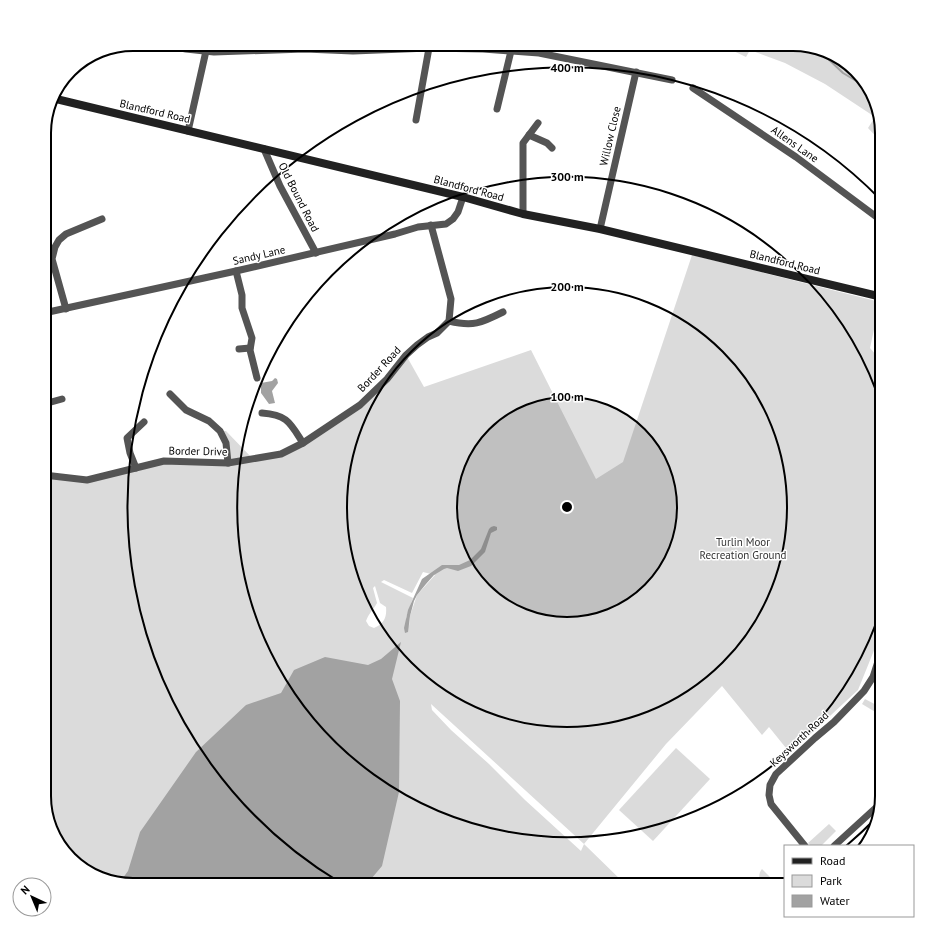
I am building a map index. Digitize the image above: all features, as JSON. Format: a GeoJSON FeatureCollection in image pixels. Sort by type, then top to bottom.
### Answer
{"type":"FeatureCollection","features":[{"type":"Feature","properties":{"kind":"main road","name":"Blandford Road"},"geometry":{"type":"LineString","coordinates":[[58,99],[523,214],[600,229],[875,295]]}},
{"type":"Feature","properties":{"kind":"street"},"geometry":{"type":"LineString","coordinates":[[188,131],[206,51],[244,51]]}},
{"type":"Feature","properties":{"kind":"street"},"geometry":{"type":"LineString","coordinates":[[416,120],[428,51]]}},
{"type":"Feature","properties":{"kind":"street"},"geometry":{"type":"LineString","coordinates":[[497,109],[511,51],[539,53],[672,80]]}},
{"type":"Feature","properties":{"kind":"street","name":"Willow Close"},"geometry":{"type":"LineString","coordinates":[[600,229],[636,72]]}},
{"type":"Feature","properties":{"kind":"street","name":"Allens Lane"},"geometry":{"type":"LineString","coordinates":[[693,88],[715,99],[875,216]]}},
{"type":"Feature","properties":{"kind":"street"},"geometry":{"type":"LineString","coordinates":[[523,214],[523,143],[538,123]]}},
{"type":"Feature","properties":{"kind":"street"},"geometry":{"type":"LineString","coordinates":[[529,135],[542,140],[552,148]]}},
{"type":"Feature","properties":{"kind":"street","name":"Old Bound Road"},"geometry":{"type":"LineString","coordinates":[[264,150],[280,186],[316,253]]}},
{"type":"Feature","properties":{"kind":"street","name":"Sandy Lane"},"geometry":{"type":"LineString","coordinates":[[51,312],[316,253],[431,225],[446,224],[454,219],[463,198]]}},
{"type":"Feature","properties":{"kind":"street"},"geometry":{"type":"LineString","coordinates":[[66,309],[52,259],[55,247],[59,240],[66,234],[102,219]]}},
{"type":"Feature","properties":{"kind":"street"},"geometry":{"type":"LineString","coordinates":[[431,225],[451,299],[449,321],[462,324],[472,324],[484,321],[503,312]]}},
{"type":"Feature","properties":{"kind":"street"},"geometry":{"type":"LineString","coordinates":[[236,271],[242,295],[242,308],[252,338],[250,348],[257,378]]}},
{"type":"Feature","properties":{"kind":"street","name":"Border Road"},"geometry":{"type":"LineString","coordinates":[[303,443],[360,405],[387,380],[406,355],[428,337],[437,333],[449,321]]}},
{"type":"Feature","properties":{"kind":"street"},"geometry":{"type":"LineString","coordinates":[[239,349],[250,348]]}},
{"type":"Feature","properties":{"kind":"street"},"geometry":{"type":"LineString","coordinates":[[170,394],[186,410],[209,421],[220,431],[226,444],[228,463]]}},
{"type":"Feature","properties":{"kind":"street"},"geometry":{"type":"LineString","coordinates":[[51,402],[62,399]]}},
{"type":"Feature","properties":{"kind":"street"},"geometry":{"type":"LineString","coordinates":[[262,413],[279,416],[285,419],[293,427],[303,443]]}},
{"type":"Feature","properties":{"kind":"street"},"geometry":{"type":"LineString","coordinates":[[136,468],[130,453],[127,438],[144,422]]}},
{"type":"Feature","properties":{"kind":"street","name":"Border Drive"},"geometry":{"type":"LineString","coordinates":[[51,477],[87,480],[164,461],[228,463],[281,454],[303,443]]}},
{"type":"Feature","properties":{"kind":"street","name":"Keysworth Road"},"geometry":{"type":"LineString","coordinates":[[804,845],[771,804],[769,795],[770,785],[776,774],[834,722],[864,691],[873,677],[875,671]]}},
{"type":"Feature","properties":{"kind":"street"},"geometry":{"type":"LineString","coordinates":[[835,845],[873,810]]}},
{"type":"Feature","properties":{"kind":"green space"},"geometry":{"type":"Polygon","coordinates":[[[734,51],[749,51],[746,57],[734,51]]]}},
{"type":"Feature","properties":{"kind":"green space"},"geometry":{"type":"Polygon","coordinates":[[[753,51],[798,51],[829,59],[847,71],[855,79],[869,102],[873,115],[825,84],[785,63],[753,51]]]}},
{"type":"Feature","properties":{"kind":"green space"},"geometry":{"type":"Polygon","coordinates":[[[873,119],[875,136],[868,128],[873,119]]]}},
{"type":"Feature","properties":{"kind":"green space","name":"Turlin Moor Recreation Ground"},"geometry":{"type":"Polygon","coordinates":[[[692,255],[875,301],[875,325],[870,348],[875,354],[875,648],[858,690],[790,753],[769,727],[762,735],[722,686],[666,744],[584,844],[619,878],[128,878],[107,874],[97,870],[79,858],[68,846],[57,827],[51,801],[51,476],[87,480],[164,461],[228,463],[220,431],[226,431],[253,459],[281,454],[360,405],[406,355],[424,387],[531,350],[596,479],[623,462],[692,255]],[[423,572],[412,593],[384,580],[381,582],[413,598],[406,618],[409,626],[410,616],[417,595],[435,575],[423,572]],[[375,586],[373,588],[377,603],[366,621],[369,626],[374,628],[382,622],[386,611],[386,607],[380,603],[375,586]],[[431,704],[432,710],[451,730],[581,851],[584,844],[431,704]]]}},
{"type":"Feature","properties":{"kind":"green space"},"geometry":{"type":"Polygon","coordinates":[[[865,699],[875,704],[875,712],[862,704],[865,699]]]}},
{"type":"Feature","properties":{"kind":"green space"},"geometry":{"type":"Polygon","coordinates":[[[676,748],[710,779],[653,841],[619,810],[676,748]]]}},
{"type":"Feature","properties":{"kind":"green space"},"geometry":{"type":"Polygon","coordinates":[[[829,824],[836,831],[822,845],[810,845],[808,843],[829,824]]]}},
{"type":"Feature","properties":{"kind":"green space"},"geometry":{"type":"Polygon","coordinates":[[[762,869],[771,878],[759,878],[762,869]]]}},
{"type":"Feature","properties":{"kind":"water"},"geometry":{"type":"Polygon","coordinates":[[[275,378],[277,379],[278,383],[272,391],[275,403],[269,404],[261,393],[261,383],[272,381],[275,378]]]}},
{"type":"Feature","properties":{"kind":"water"},"geometry":{"type":"Polygon","coordinates":[[[494,526],[497,527],[497,530],[491,533],[485,552],[471,566],[458,571],[447,568],[444,569],[434,575],[426,584],[414,601],[408,632],[405,633],[404,628],[408,610],[422,579],[442,565],[459,565],[470,560],[481,549],[489,529],[494,526]]]}},
{"type":"Feature","properties":{"kind":"water"},"geometry":{"type":"Polygon","coordinates":[[[401,642],[392,679],[400,701],[399,792],[382,866],[372,878],[124,877],[128,871],[140,832],[196,752],[246,705],[281,693],[294,670],[325,657],[368,665],[381,659],[401,642]]]}},
{"type":"Feature","properties":{"kind":"waterway"},"geometry":{"type":"LineString","coordinates":[[828,58],[843,73],[856,81]]}}]}
